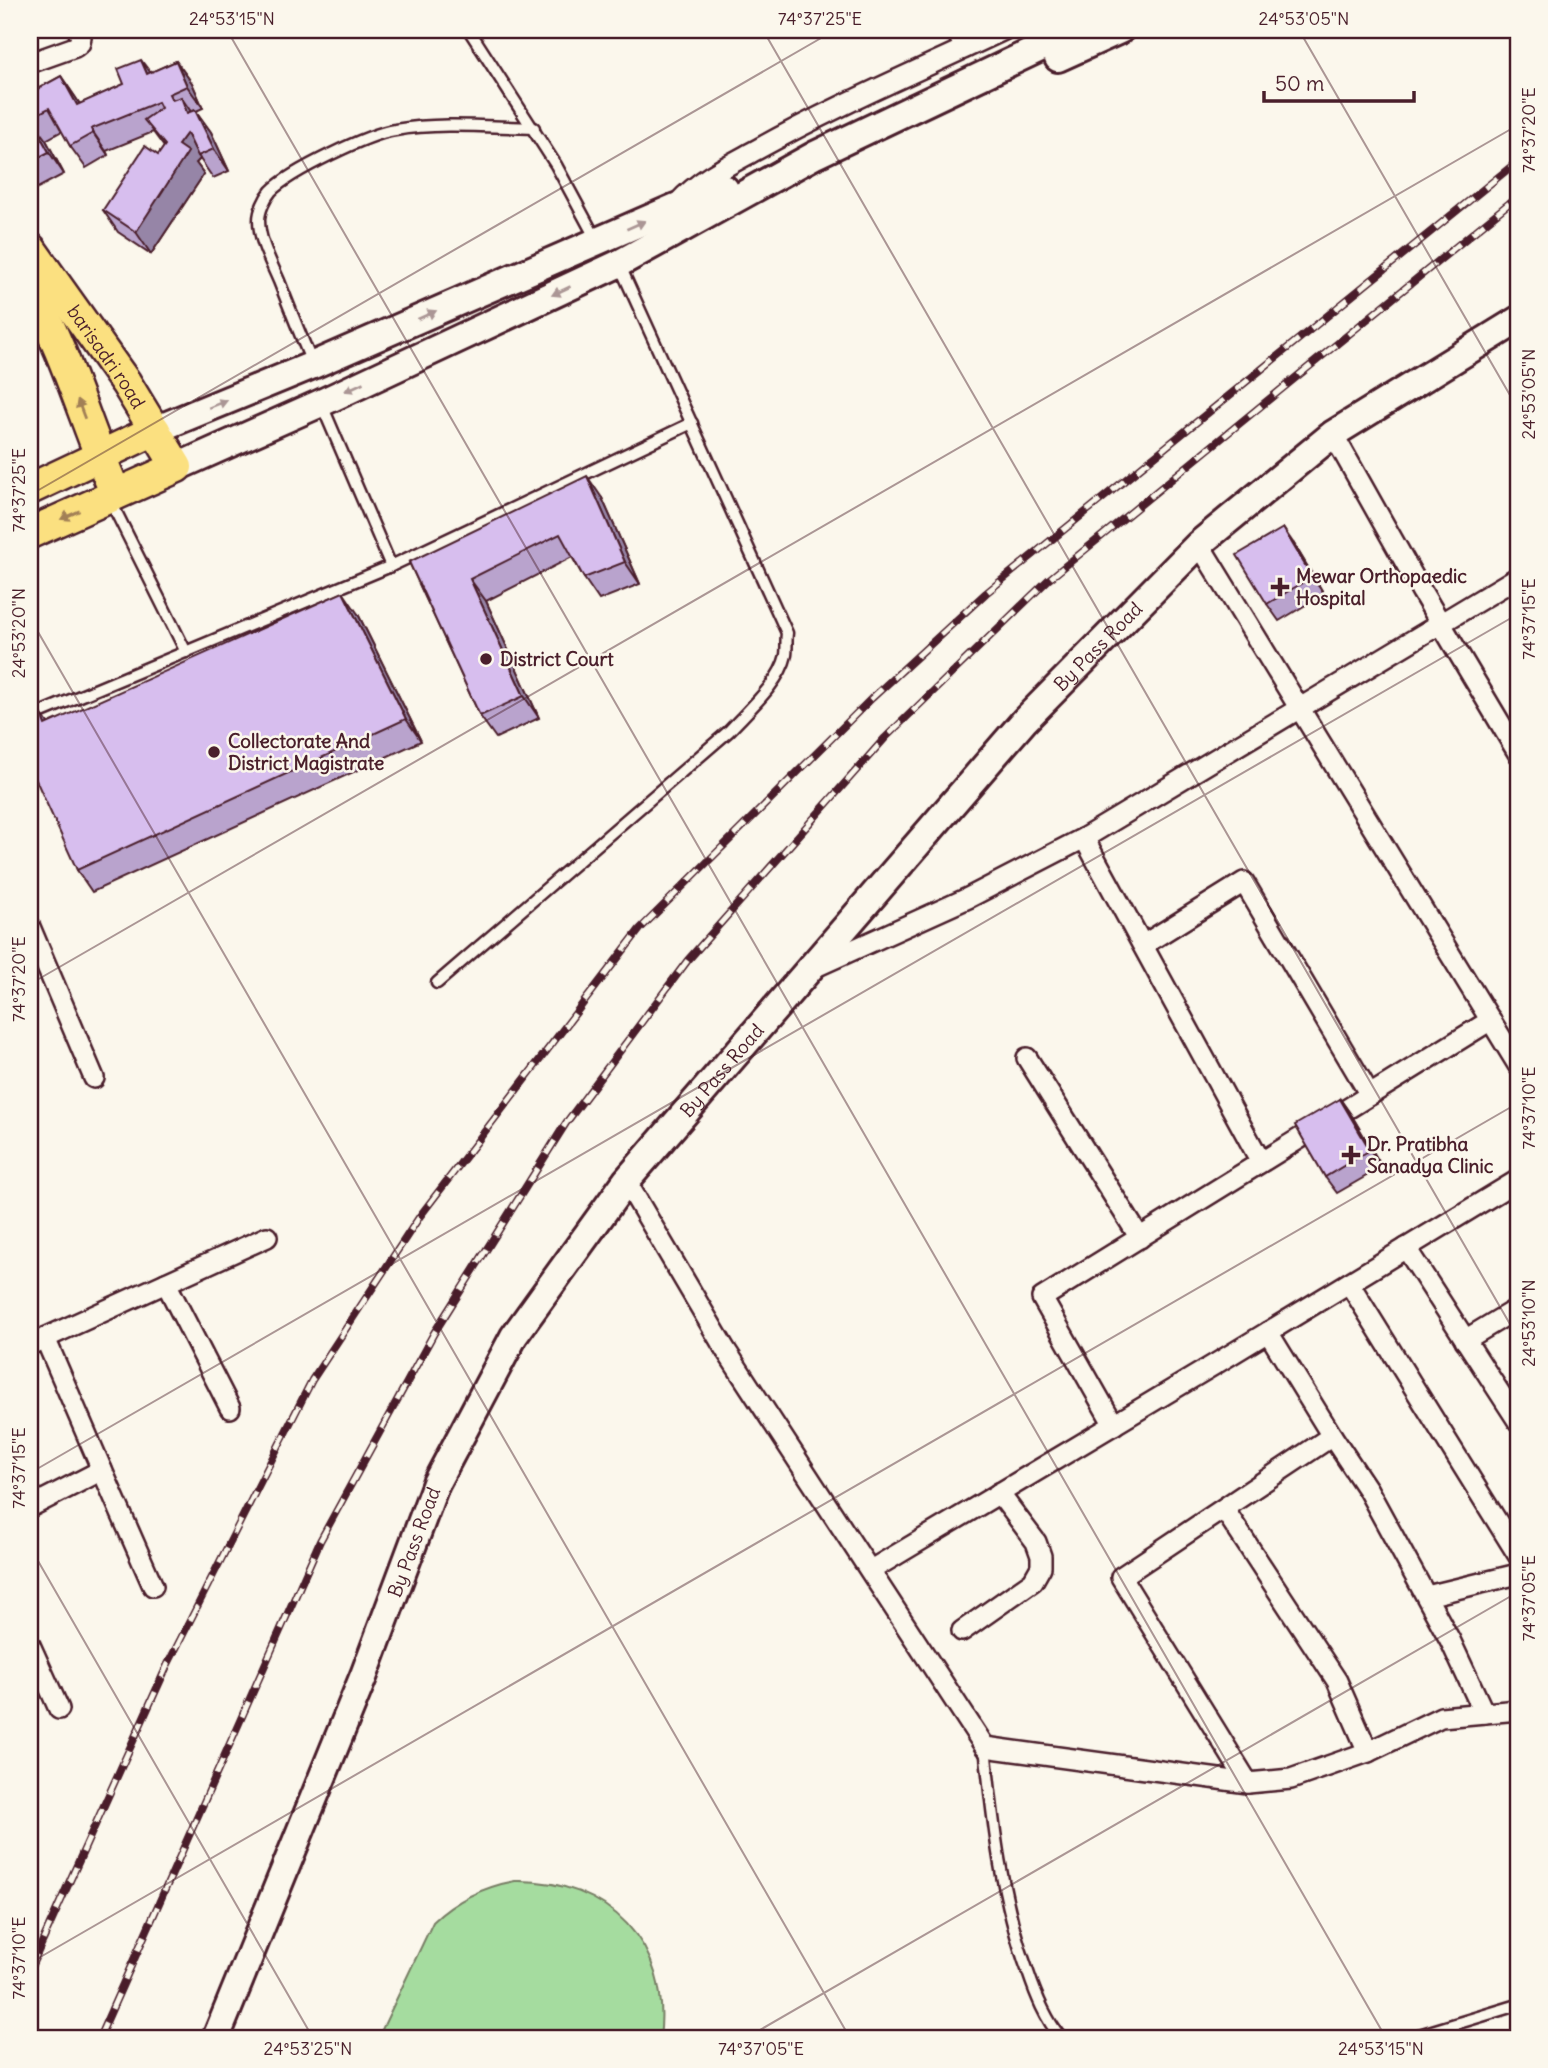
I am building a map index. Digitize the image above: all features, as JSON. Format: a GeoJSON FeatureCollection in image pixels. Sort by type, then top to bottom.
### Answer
{"type":"FeatureCollection","features":[{"type":"Feature","properties":{"kind":"main road","name":"barisadri road"},"geometry":{"type":"LineString","coordinates":[[30,248],[49,316],[126,383],[177,467]]}},
{"type":"Feature","properties":{"kind":"main road"},"geometry":{"type":"LineString","coordinates":[[30,289],[49,316],[113,496]]}},
{"type":"Feature","properties":{"kind":"main road"},"geometry":{"type":"LineString","coordinates":[[30,489],[155,430]]}},
{"type":"Feature","properties":{"kind":"main road"},"geometry":{"type":"LineString","coordinates":[[30,533],[177,467]]}},
{"type":"Feature","properties":{"kind":"street"},"geometry":{"type":"LineString","coordinates":[[30,63],[75,47],[80,43],[78,30]]}},
{"type":"Feature","properties":{"kind":"street"},"geometry":{"type":"LineString","coordinates":[[956,30],[965,48]]}},
{"type":"Feature","properties":{"kind":"street"},"geometry":{"type":"LineString","coordinates":[[673,208],[690,190],[708,177],[792,130],[1004,30]]}},
{"type":"Feature","properties":{"kind":"street"},"geometry":{"type":"LineString","coordinates":[[177,467],[618,264],[815,155],[1078,30]]}},
{"type":"Feature","properties":{"kind":"street"},"geometry":{"type":"LineString","coordinates":[[718,208],[766,196],[1120,30]]}},
{"type":"Feature","properties":{"kind":"street"},"geometry":{"type":"LineString","coordinates":[[155,430],[313,365],[673,208],[815,155]]}},
{"type":"Feature","properties":{"kind":"street"},"geometry":{"type":"LineString","coordinates":[[482,291],[497,320]]}},
{"type":"Feature","properties":{"kind":"street","name":"By Pass Road"},"geometry":{"type":"LineString","coordinates":[[216,2038],[364,1675],[436,1483],[514,1336],[626,1181],[1025,720],[1199,544],[1333,434],[1518,320]]}},
{"type":"Feature","properties":{"kind":"street"},"geometry":{"type":"LineString","coordinates":[[1333,434],[1518,753]]}},
{"type":"Feature","properties":{"kind":"street"},"geometry":{"type":"LineString","coordinates":[[1199,544],[1518,1065]]}},
{"type":"Feature","properties":{"kind":"street"},"geometry":{"type":"LineString","coordinates":[[808,970],[968,898],[1084,838],[1518,577]]}},
{"type":"Feature","properties":{"kind":"street"},"geometry":{"type":"LineString","coordinates":[[1084,838],[1261,1162]]}},
{"type":"Feature","properties":{"kind":"street"},"geometry":{"type":"LineString","coordinates":[[1143,945],[1244,882],[1370,1095]]}},
{"type":"Feature","properties":{"kind":"street"},"geometry":{"type":"LineString","coordinates":[[30,927],[93,1078]]}},
{"type":"Feature","properties":{"kind":"street"},"geometry":{"type":"LineString","coordinates":[[1114,1425],[1042,1298],[1490,1020]]}},
{"type":"Feature","properties":{"kind":"street"},"geometry":{"type":"LineString","coordinates":[[1027,1058],[1140,1238]]}},
{"type":"Feature","properties":{"kind":"street"},"geometry":{"type":"LineString","coordinates":[[870,1570],[1518,1180]]}},
{"type":"Feature","properties":{"kind":"street"},"geometry":{"type":"LineString","coordinates":[[626,1181],[724,1349],[985,1747],[1248,1783],[1291,1779],[1368,1752],[1441,1717],[1518,1710]]}},
{"type":"Feature","properties":{"kind":"street"},"geometry":{"type":"LineString","coordinates":[[153,1586],[102,1470],[37,1342],[267,1237]]}},
{"type":"Feature","properties":{"kind":"street"},"geometry":{"type":"LineString","coordinates":[[1406,1248],[1518,1421]]}},
{"type":"Feature","properties":{"kind":"street"},"geometry":{"type":"LineString","coordinates":[[166,1283],[230,1408]]}},
{"type":"Feature","properties":{"kind":"street"},"geometry":{"type":"LineString","coordinates":[[1349,1283],[1518,1555]]}},
{"type":"Feature","properties":{"kind":"street"},"geometry":{"type":"LineString","coordinates":[[1465,1340],[1518,1308]]}},
{"type":"Feature","properties":{"kind":"street"},"geometry":{"type":"LineString","coordinates":[[1268,1332],[1368,1490],[1450,1640],[1484,1713]]}},
{"type":"Feature","properties":{"kind":"street"},"geometry":{"type":"LineString","coordinates":[[1248,1783],[1121,1577],[1332,1436]]}},
{"type":"Feature","properties":{"kind":"street"},"geometry":{"type":"LineString","coordinates":[[30,1507],[102,1470]]}},
{"type":"Feature","properties":{"kind":"street"},"geometry":{"type":"LineString","coordinates":[[962,1631],[1033,1581],[1041,1567],[1041,1556],[1036,1542],[999,1493]]}},
{"type":"Feature","properties":{"kind":"street"},"geometry":{"type":"LineString","coordinates":[[1224,1509],[1337,1681],[1368,1752]]}},
{"type":"Feature","properties":{"kind":"street"},"geometry":{"type":"LineString","coordinates":[[1427,1596],[1518,1574]]}},
{"type":"Feature","properties":{"kind":"street"},"geometry":{"type":"LineString","coordinates":[[30,1645],[59,1709]]}},
{"type":"Feature","properties":{"kind":"lane"},"geometry":{"type":"LineString","coordinates":[[469,30],[534,128],[597,241]]}},
{"type":"Feature","properties":{"kind":"lane"},"geometry":{"type":"LineString","coordinates":[[313,365],[264,244],[259,220],[270,192],[287,178],[320,160],[392,130],[436,125],[534,128]]}},
{"type":"Feature","properties":{"kind":"lane"},"geometry":{"type":"LineString","coordinates":[[437,983],[729,731],[776,677],[785,657],[787,633],[618,264]]}},
{"type":"Feature","properties":{"kind":"lane"},"geometry":{"type":"LineString","coordinates":[[321,403],[391,566]]}},
{"type":"Feature","properties":{"kind":"lane"},"geometry":{"type":"LineString","coordinates":[[30,717],[391,566],[692,423]]}},
{"type":"Feature","properties":{"kind":"lane"},"geometry":{"type":"LineString","coordinates":[[113,496],[186,652]]}},
{"type":"Feature","properties":{"kind":"lane"},"geometry":{"type":"LineString","coordinates":[[985,1747],[995,1839],[1014,1934],[1040,2007],[1061,2038]]}},
{"type":"Feature","properties":{"kind":"lane"},"geometry":{"type":"LineString","coordinates":[[1409,2038],[1518,2004]]}},
{"type":"Feature","properties":{"kind":"green space"},"geometry":{"type":"Polygon","coordinates":[[[515,1881],[548,1883],[579,1892],[605,1905],[627,1924],[644,1947],[655,1974],[661,2004],[660,2038],[378,2038],[433,1922],[471,1895],[515,1881]]]}},
{"type":"Feature","properties":{"kind":"building"},"geometry":{"type":"Polygon","coordinates":[[[141,60],[147,74],[176,61],[187,86],[169,94],[172,100],[181,97],[187,113],[195,110],[214,149],[198,156],[187,133],[178,145],[188,152],[136,232],[103,210],[145,146],[158,155],[165,145],[144,120],[161,108],[158,102],[91,129],[93,133],[70,146],[49,108],[30,118],[30,93],[61,76],[77,105],[124,84],[118,69],[141,60]]]}},
{"type":"Feature","properties":{"kind":"building"},"geometry":{"type":"Polygon","coordinates":[[[30,118],[49,152],[30,162],[30,118]]]}},
{"type":"Feature","properties":{"kind":"building","name":"District Court"},"geometry":{"type":"Polygon","coordinates":[[[587,476],[625,562],[584,578],[560,534],[470,579],[524,696],[480,716],[409,562],[587,476]]]}},
{"type":"Feature","properties":{"kind":"building"},"geometry":{"type":"Polygon","coordinates":[[[1283,528],[1312,577],[1267,604],[1237,555],[1283,528]]]}},
{"type":"Feature","properties":{"kind":"building","name":"Collectorate And District Magistrate"},"geometry":{"type":"Polygon","coordinates":[[[343,592],[406,719],[77,870],[30,767],[30,717],[40,712],[45,725],[343,592]]]}},
{"type":"Feature","properties":{"kind":"building"},"geometry":{"type":"Polygon","coordinates":[[[1340,1099],[1370,1150],[1325,1177],[1295,1125],[1340,1099]]]}},
{"type":"Feature","properties":{"kind":"railway"},"geometry":{"type":"LineString","coordinates":[[30,1969],[167,1666],[312,1380],[420,1216],[640,929],[872,698],[986,593],[1518,161]]}},
{"type":"Feature","properties":{"kind":"railway"},"geometry":{"type":"LineString","coordinates":[[99,2038],[320,1541],[434,1333],[566,1123],[688,960],[885,738],[1048,580],[1518,196]]}},
{"type":"Feature","properties":{"kind":"place","name":"Mewar Orthopaedic Hospital"},"geometry":{"type":"Point","coordinates":[1280,587]}},
{"type":"Feature","properties":{"kind":"place","name":"District Court"},"geometry":{"type":"Point","coordinates":[486,659]}},
{"type":"Feature","properties":{"kind":"place","name":"Collectorate And District Magistrate"},"geometry":{"type":"Point","coordinates":[214,752]}},
{"type":"Feature","properties":{"kind":"place","name":"Dr. Pratibha Sanadya Clinic"},"geometry":{"type":"Point","coordinates":[1351,1155]}}]}
